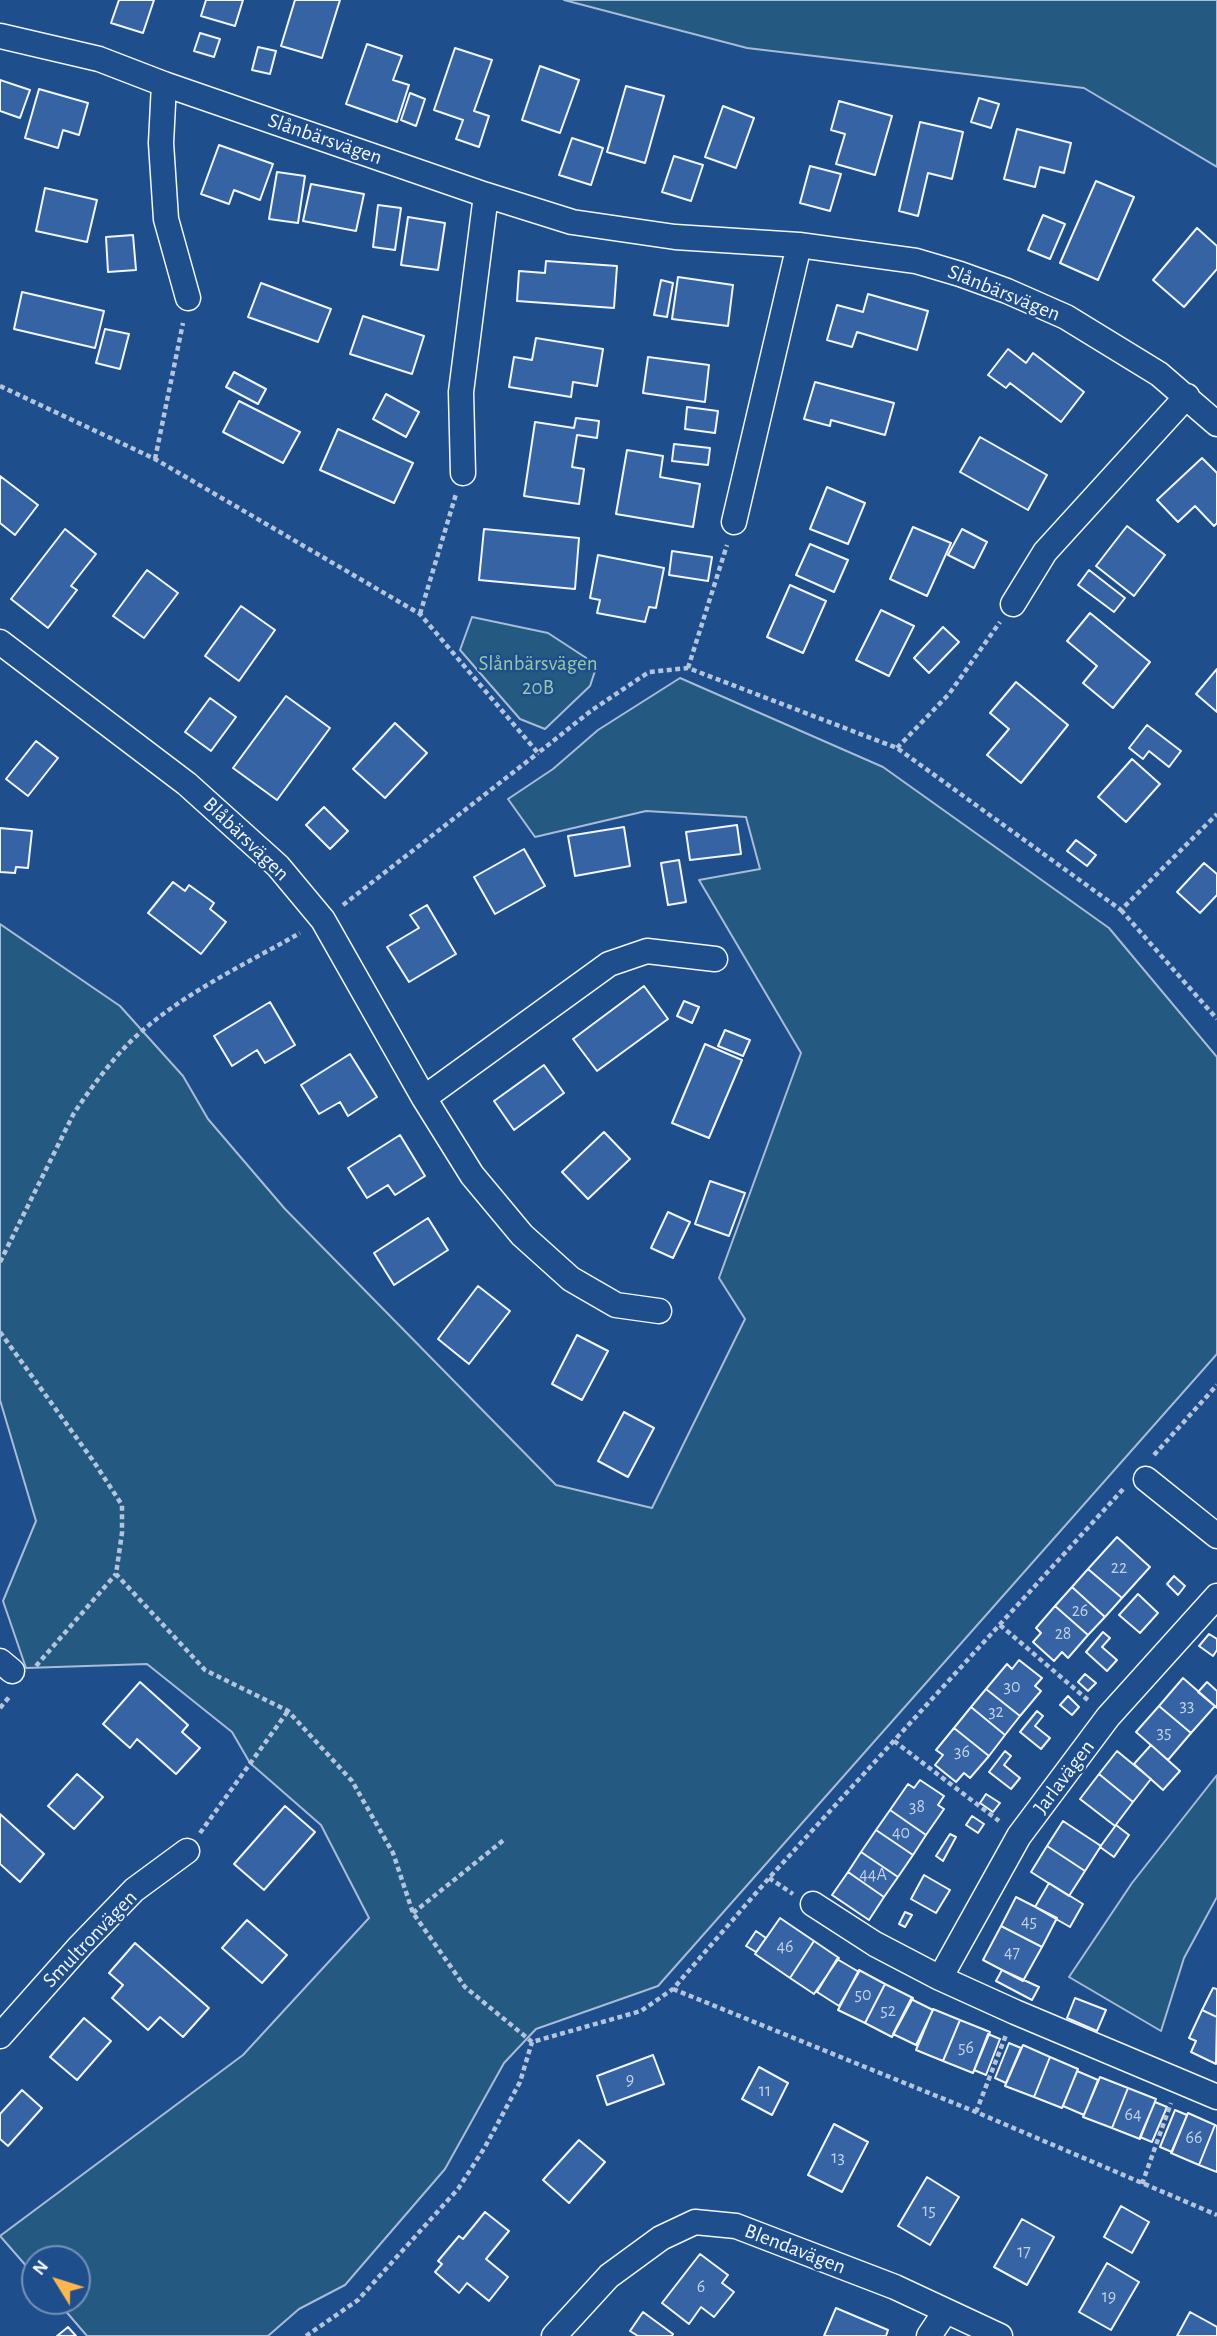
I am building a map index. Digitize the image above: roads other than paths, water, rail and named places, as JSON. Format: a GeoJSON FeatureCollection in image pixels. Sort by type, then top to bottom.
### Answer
{"type":"FeatureCollection","features":[{"type":"Feature","properties":{"kind":"street","name":"Slånbärsvägen"},"geometry":{"type":"LineString","coordinates":[[0,36],[99,59],[486,195],[572,222],[675,237],[799,245],[916,261],[1007,291],[1066,317],[1158,373],[1188,396],[1217,424]]}},
{"type":"Feature","properties":{"kind":"street"},"geometry":{"type":"LineString","coordinates":[[164,83],[161,144],[166,219],[188,298]]}},
{"type":"Feature","properties":{"kind":"street"},"geometry":{"type":"LineString","coordinates":[[463,473],[461,392],[486,195]]}},
{"type":"Feature","properties":{"kind":"street"},"geometry":{"type":"LineString","coordinates":[[734,522],[799,245]]}},
{"type":"Feature","properties":{"kind":"street"},"geometry":{"type":"LineString","coordinates":[[1013,604],[1045,552],[1188,396]]}},
{"type":"Feature","properties":{"kind":"street","name":"Blåbärsvägen"},"geometry":{"type":"LineString","coordinates":[[0,642],[211,803],[278,866],[323,920],[424,1098],[472,1175],[522,1236],[570,1279],[616,1305],[659,1311]]}},
{"type":"Feature","properties":{"kind":"street"},"geometry":{"type":"LineString","coordinates":[[424,1098],[609,964],[648,951],[715,959]]}},
{"type":"Feature","properties":{"kind":"street"},"geometry":{"type":"LineString","coordinates":[[1141,1474],[1217,1536]]}},
{"type":"Feature","properties":{"kind":"street","name":"Jarlavägen"},"geometry":{"type":"LineString","coordinates":[[940,1978],[1019,1836],[1108,1717],[1217,1596]]}},
{"type":"Feature","properties":{"kind":"street","name":"Smultronvägen"},"geometry":{"type":"LineString","coordinates":[[0,2036],[134,1890],[187,1851]]}},
{"type":"Feature","properties":{"kind":"street"},"geometry":{"type":"LineString","coordinates":[[813,1904],[875,1944],[940,1978],[1217,2097]]}},
{"type":"Feature","properties":{"kind":"street","name":"Blendavägen"},"geometry":{"type":"LineString","coordinates":[[554,2336],[609,2276],[661,2238],[695,2222],[736,2226],[895,2287],[1000,2336]]}},
{"type":"Feature","properties":{"kind":"street"},"geometry":{"type":"LineString","coordinates":[[929,2336],[945,2312]]}},
{"type":"Feature","properties":{"kind":"park label","name":"Slånbärsvägen 20B"},"geometry":{"type":"Point","coordinates":[538,676]}}]}
